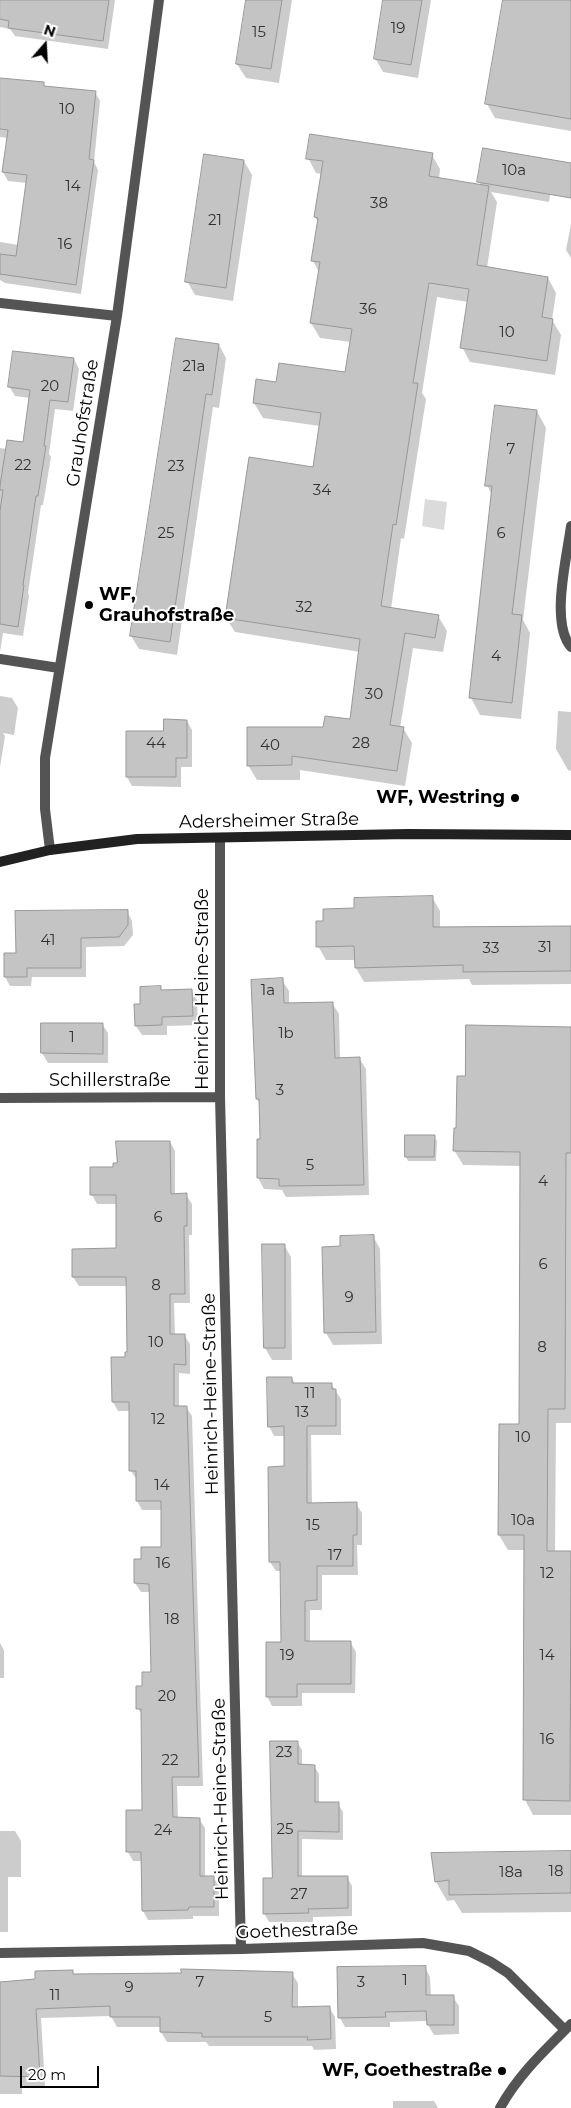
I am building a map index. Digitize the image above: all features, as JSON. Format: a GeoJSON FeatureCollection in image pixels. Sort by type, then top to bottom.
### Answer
{"type":"FeatureCollection","features":[{"type":"Feature","properties":{"kind":"main road","name":"Adersheimer Straße"},"geometry":{"type":"LineString","coordinates":[[0,862],[50,850],[137,839],[220,839],[408,834],[571,835]]}},
{"type":"Feature","properties":{"kind":"street","name":"Grauhofstraße"},"geometry":{"type":"LineString","coordinates":[[50,850],[45,809],[44,758],[117,316],[159,0]]}},
{"type":"Feature","properties":{"kind":"street"},"geometry":{"type":"LineString","coordinates":[[0,303],[117,316]]}},
{"type":"Feature","properties":{"kind":"street"},"geometry":{"type":"LineString","coordinates":[[571,526],[559,610],[561,626],[571,647]]}},
{"type":"Feature","properties":{"kind":"street"},"geometry":{"type":"LineString","coordinates":[[0,658],[59,668]]}},
{"type":"Feature","properties":{"kind":"street","name":"Heinrich-Heine-Straße"},"geometry":{"type":"LineString","coordinates":[[220,839],[220,1097],[241,1949]]}},
{"type":"Feature","properties":{"kind":"street","name":"Schillerstraße"},"geometry":{"type":"LineString","coordinates":[[0,1098],[220,1097]]}},
{"type":"Feature","properties":{"kind":"street","name":"Goethestraße"},"geometry":{"type":"LineString","coordinates":[[0,1953],[241,1949],[423,1943],[469,1951],[491,1962],[508,1973],[568,2027]]}},
{"type":"Feature","properties":{"kind":"street"},"geometry":{"type":"LineString","coordinates":[[500,2108],[514,2085],[546,2048],[568,2027]]}},
{"type":"Feature","properties":{"kind":"shaded area"},"geometry":{"type":"Polygon","coordinates":[[[425,499],[447,502],[444,530],[422,526],[425,499]]]}},
{"type":"Feature","properties":{"kind":"building"},"geometry":{"type":"Polygon","coordinates":[[[0,0],[109,0],[103,41],[8,28],[9,21],[0,19],[0,0]]]}},
{"type":"Feature","properties":{"kind":"building"},"geometry":{"type":"Polygon","coordinates":[[[246,0],[282,0],[271,69],[236,64],[246,0]]]}},
{"type":"Feature","properties":{"kind":"building"},"geometry":{"type":"Polygon","coordinates":[[[383,0],[422,0],[411,65],[374,59],[383,0]]]}},
{"type":"Feature","properties":{"kind":"building"},"geometry":{"type":"Polygon","coordinates":[[[503,0],[571,0],[571,119],[485,104],[503,0]]]}},
{"type":"Feature","properties":{"kind":"building"},"geometry":{"type":"Polygon","coordinates":[[[0,78],[44,82],[44,86],[96,91],[89,159],[94,160],[76,285],[0,274],[0,254],[16,256],[27,175],[2,172],[8,130],[0,129],[0,78]]]}},
{"type":"Feature","properties":{"kind":"building"},"geometry":{"type":"Polygon","coordinates":[[[310,134],[433,153],[429,176],[489,186],[477,265],[548,277],[542,317],[553,319],[547,361],[460,348],[469,289],[429,283],[413,383],[418,383],[396,525],[393,524],[381,606],[439,615],[435,638],[405,633],[390,725],[404,727],[397,771],[292,756],[292,765],[247,766],[247,727],[323,727],[325,716],[350,719],[360,639],[225,618],[249,457],[313,467],[321,413],[253,403],[256,379],[276,382],[279,363],[345,372],[352,329],[310,323],[320,262],[311,261],[318,218],[314,217],[323,161],[306,159],[310,134]]]}},
{"type":"Feature","properties":{"kind":"building"},"geometry":{"type":"Polygon","coordinates":[[[483,148],[571,163],[571,198],[477,182],[483,148]]]}},
{"type":"Feature","properties":{"kind":"building"},"geometry":{"type":"Polygon","coordinates":[[[204,154],[244,160],[226,288],[185,282],[204,154]]]}},
{"type":"Feature","properties":{"kind":"building"},"geometry":{"type":"Polygon","coordinates":[[[176,338],[219,344],[212,395],[206,394],[170,642],[130,636],[176,338]]]}},
{"type":"Feature","properties":{"kind":"building"},"geometry":{"type":"Polygon","coordinates":[[[13,351],[74,358],[68,402],[50,400],[44,446],[46,446],[38,496],[36,496],[18,627],[0,624],[0,511],[3,490],[0,490],[0,486],[7,440],[23,442],[30,390],[8,387],[13,351]]]}},
{"type":"Feature","properties":{"kind":"building"},"geometry":{"type":"Polygon","coordinates":[[[495,405],[537,410],[512,614],[522,615],[512,703],[469,698],[492,486],[485,486],[495,405]]]}},
{"type":"Feature","properties":{"kind":"building"},"geometry":{"type":"Polygon","coordinates":[[[164,719],[187,720],[187,758],[176,758],[176,777],[126,777],[126,731],[163,731],[164,719]]]}},
{"type":"Feature","properties":{"kind":"building"},"geometry":{"type":"Polygon","coordinates":[[[433,896],[433,927],[571,926],[571,971],[463,972],[463,965],[355,968],[354,946],[316,947],[316,921],[323,921],[323,909],[354,908],[354,898],[433,896]]]}},
{"type":"Feature","properties":{"kind":"building"},"geometry":{"type":"Polygon","coordinates":[[[128,910],[128,925],[119,937],[81,938],[81,968],[27,968],[27,977],[4,977],[4,953],[16,953],[15,911],[128,910]]]}},
{"type":"Feature","properties":{"kind":"building"},"geometry":{"type":"Polygon","coordinates":[[[283,978],[284,1003],[333,1002],[335,1058],[360,1057],[364,1185],[279,1186],[279,1179],[257,1178],[257,1139],[260,1139],[259,1099],[256,1099],[251,980],[283,978]]]}},
{"type":"Feature","properties":{"kind":"building"},"geometry":{"type":"Polygon","coordinates":[[[161,986],[161,990],[192,989],[193,1016],[162,1017],[162,1025],[135,1026],[134,1004],[140,1004],[140,987],[161,986]]]}},
{"type":"Feature","properties":{"kind":"building"},"geometry":{"type":"Polygon","coordinates":[[[41,1023],[103,1023],[103,1054],[41,1053],[41,1023]]]}},
{"type":"Feature","properties":{"kind":"building"},"geometry":{"type":"Polygon","coordinates":[[[466,1025],[571,1027],[571,1153],[566,1153],[565,1409],[548,1409],[547,1551],[571,1551],[570,1801],[523,1800],[524,1535],[498,1535],[499,1424],[519,1424],[520,1152],[453,1151],[454,1128],[456,1128],[457,1076],[465,1076],[466,1025]]]}},
{"type":"Feature","properties":{"kind":"building"},"geometry":{"type":"Polygon","coordinates":[[[405,1135],[435,1135],[434,1157],[405,1157],[405,1135]]]}},
{"type":"Feature","properties":{"kind":"building"},"geometry":{"type":"Polygon","coordinates":[[[116,1141],[170,1141],[171,1194],[187,1193],[187,1226],[184,1226],[185,1294],[170,1294],[170,1334],[185,1334],[186,1365],[174,1364],[174,1406],[187,1406],[199,1777],[172,1777],[173,1817],[200,1818],[200,1876],[214,1876],[214,1907],[189,1907],[188,1910],[142,1911],[141,1852],[126,1852],[126,1810],[142,1810],[141,1709],[136,1709],[136,1686],[142,1686],[142,1672],[151,1672],[149,1584],[134,1583],[134,1559],[141,1559],[141,1547],[161,1547],[161,1501],[136,1501],[136,1471],[129,1471],[129,1402],[112,1402],[111,1357],[125,1357],[125,1352],[127,1352],[126,1277],[72,1277],[72,1249],[116,1248],[116,1195],[90,1195],[90,1167],[113,1167],[113,1163],[117,1163],[116,1141]]]}},
{"type":"Feature","properties":{"kind":"building"},"geometry":{"type":"Polygon","coordinates":[[[374,1235],[376,1332],[324,1333],[322,1247],[340,1246],[340,1236],[374,1235]]]}},
{"type":"Feature","properties":{"kind":"building"},"geometry":{"type":"Polygon","coordinates":[[[262,1244],[285,1244],[285,1348],[264,1348],[262,1244]]]}},
{"type":"Feature","properties":{"kind":"building"},"geometry":{"type":"Polygon","coordinates":[[[267,1377],[292,1377],[292,1383],[332,1383],[332,1389],[336,1389],[336,1426],[307,1426],[307,1503],[357,1502],[357,1535],[353,1535],[353,1566],[317,1566],[317,1600],[305,1601],[305,1641],[351,1641],[351,1684],[297,1684],[297,1697],[266,1697],[266,1642],[281,1642],[280,1562],[269,1562],[268,1467],[284,1466],[284,1426],[268,1427],[267,1377]]]}},
{"type":"Feature","properties":{"kind":"building"},"geometry":{"type":"Polygon","coordinates":[[[270,1741],[298,1741],[298,1764],[315,1765],[315,1802],[339,1802],[339,1832],[298,1831],[298,1876],[348,1876],[348,1908],[308,1909],[309,1913],[263,1914],[263,1878],[272,1878],[270,1741]]]}},
{"type":"Feature","properties":{"kind":"building"},"geometry":{"type":"Polygon","coordinates":[[[571,1851],[571,1893],[449,1895],[449,1880],[435,1882],[431,1853],[571,1851]]]}},
{"type":"Feature","properties":{"kind":"building"},"geometry":{"type":"Polygon","coordinates":[[[426,1966],[426,1995],[454,1995],[454,2025],[427,2025],[426,2011],[385,2012],[386,2017],[338,2018],[337,1967],[426,1966]]]}},
{"type":"Feature","properties":{"kind":"building"},"geometry":{"type":"Polygon","coordinates":[[[181,1969],[293,1972],[292,2007],[330,2006],[331,2039],[307,2040],[308,2037],[202,2037],[202,2033],[160,2032],[160,2017],[110,2017],[110,2006],[36,2009],[40,2077],[0,2076],[0,1982],[35,1979],[35,1971],[73,1970],[73,1974],[181,1973],[181,1969]]]}},
{"type":"Feature","properties":{"kind":"place","name":"WF, Grauhofstraße"},"geometry":{"type":"Point","coordinates":[89,605]}},
{"type":"Feature","properties":{"kind":"place","name":"WF, Westring"},"geometry":{"type":"Point","coordinates":[515,798]}},
{"type":"Feature","properties":{"kind":"place","name":"WF, Goethestraße"},"geometry":{"type":"Point","coordinates":[502,2071]}}]}
